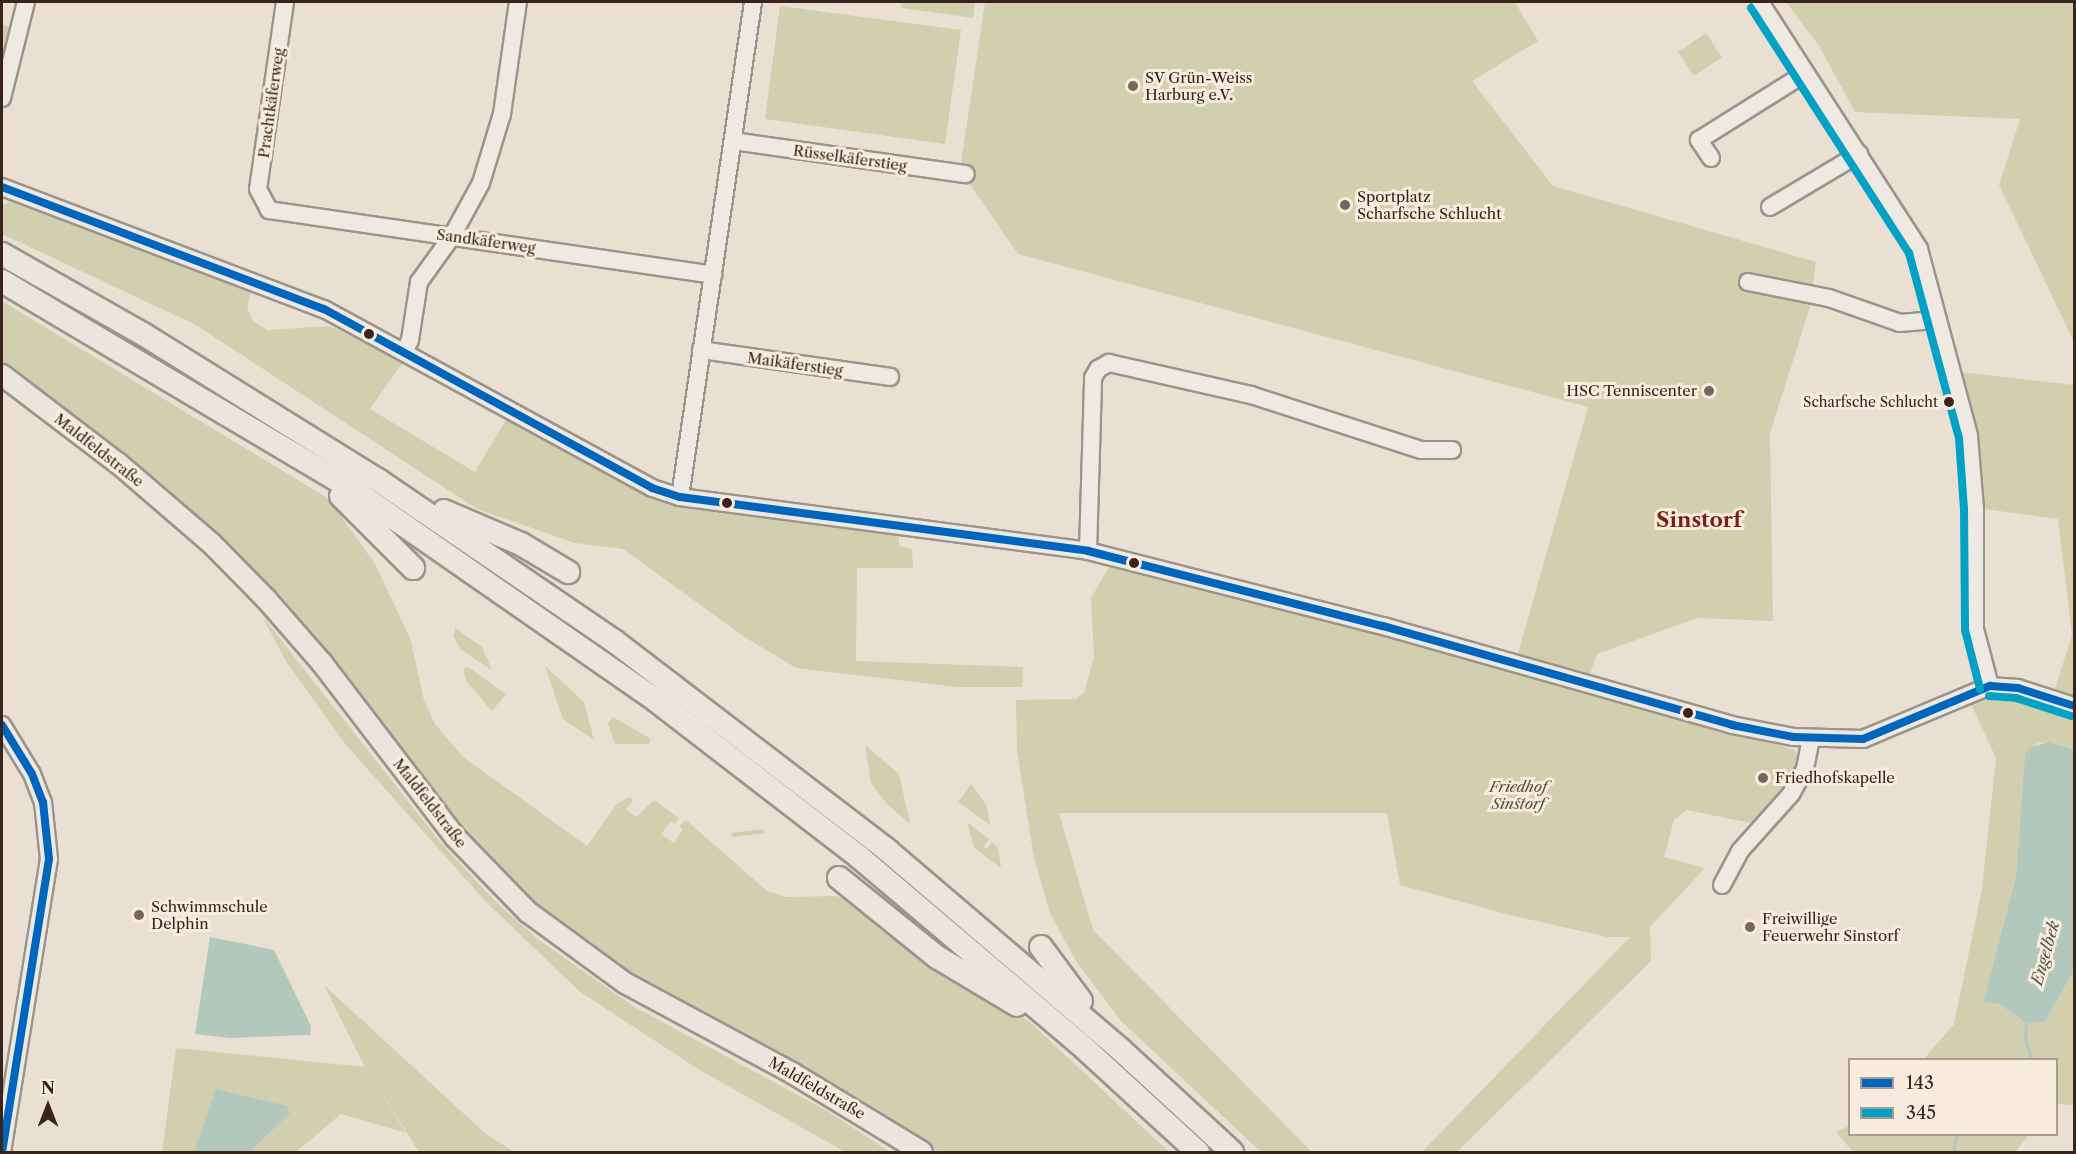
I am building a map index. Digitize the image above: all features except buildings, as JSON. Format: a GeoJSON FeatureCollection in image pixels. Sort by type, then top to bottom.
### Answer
{"type":"FeatureCollection","features":[{"type":"Feature","properties":{"kind":"highway"},"geometry":{"type":"LineString","coordinates":[[2,254],[153,340],[378,480],[614,641],[759,749],[887,850],[1120,1049],[1232,1152]]}},
{"type":"Feature","properties":{"kind":"highway"},"geometry":{"type":"LineString","coordinates":[[2,281],[298,456],[480,576],[693,728],[858,856],[1080,1044],[1197,1152]]}},
{"type":"Feature","properties":{"kind":"highway"},"geometry":{"type":"LineString","coordinates":[[298,456],[413,568]]}},
{"type":"Feature","properties":{"kind":"highway"},"geometry":{"type":"LineString","coordinates":[[378,480],[521,544],[568,572]]}},
{"type":"Feature","properties":{"kind":"highway"},"geometry":{"type":"LineString","coordinates":[[839,878],[936,957],[1080,1044]]}},
{"type":"Feature","properties":{"kind":"highway"},"geometry":{"type":"LineString","coordinates":[[1041,947],[1120,1049]]}},
{"type":"Feature","properties":{"kind":"main road","name":"Maldfeldstraße"},"geometry":{"type":"LineString","coordinates":[[2,375],[119,464],[211,543],[267,600],[322,663],[455,837],[528,912],[625,983],[792,1073],[922,1152]]}},
{"type":"Feature","properties":{"kind":"street"},"geometry":{"type":"LineString","coordinates":[[2,98],[26,2]]}},
{"type":"Feature","properties":{"kind":"street","name":"Prachtkäferweg"},"geometry":{"type":"LineString","coordinates":[[263,203],[258,189],[285,2]]}},
{"type":"Feature","properties":{"kind":"street"},"geometry":{"type":"LineString","coordinates":[[404,352],[410,340],[419,282],[452,236],[481,183],[502,114],[518,2]]}},
{"type":"Feature","properties":{"kind":"street"},"geometry":{"type":"LineString","coordinates":[[680,497],[753,2]]}},
{"type":"Feature","properties":{"kind":"street"},"geometry":{"type":"LineString","coordinates":[[1760,2],[1919,249],[1969,436],[1975,509],[1975,629],[1990,686]]}},
{"type":"Feature","properties":{"kind":"street"},"geometry":{"type":"LineString","coordinates":[[1711,158],[1699,140],[1806,73]]}},
{"type":"Feature","properties":{"kind":"street","name":"Rüsselkäferstieg"},"geometry":{"type":"LineString","coordinates":[[733,141],[966,174]]}},
{"type":"Feature","properties":{"kind":"street"},"geometry":{"type":"LineString","coordinates":[[1770,207],[1859,154]]}},
{"type":"Feature","properties":{"kind":"street"},"geometry":{"type":"LineString","coordinates":[[2,187],[324,309],[651,488],[680,497],[1088,551],[1383,626],[1732,725],[1811,739],[1856,740],[1878,735],[1990,686],[2018,688],[2074,706]]}},
{"type":"Feature","properties":{"kind":"street","name":"Sandkäferweg"},"geometry":{"type":"LineString","coordinates":[[263,203],[276,213],[452,236],[713,275]]}},
{"type":"Feature","properties":{"kind":"street"},"geometry":{"type":"LineString","coordinates":[[1748,282],[1829,298],[1900,323],[1938,320]]}},
{"type":"Feature","properties":{"kind":"street","name":"Maikäferstieg"},"geometry":{"type":"LineString","coordinates":[[701,350],[890,377]]}},
{"type":"Feature","properties":{"kind":"street"},"geometry":{"type":"LineString","coordinates":[[1088,551],[1093,378],[1098,369],[1109,363],[1251,395],[1421,450],[1452,450]]}},
{"type":"Feature","properties":{"kind":"street"},"geometry":{"type":"LineString","coordinates":[[2,725],[32,774],[44,802],[49,859],[2,1152]]}},
{"type":"Feature","properties":{"kind":"street"},"geometry":{"type":"LineString","coordinates":[[1722,885],[1740,851],[1791,795],[1805,769],[1811,739]]}},
{"type":"Feature","properties":{"kind":"green space"},"geometry":{"type":"Polygon","coordinates":[[[901,2],[975,2],[973,18],[901,8],[901,2]]]}},
{"type":"Feature","properties":{"kind":"green space","name":"Friedhof Sinstorf"},"geometry":{"type":"Polygon","coordinates":[[[985,2],[1515,2],[1538,41],[1472,81],[1553,186],[1816,262],[1810,307],[1770,433],[1773,621],[1697,618],[1597,654],[1584,691],[1795,750],[1800,763],[1772,801],[1750,823],[1687,810],[1674,820],[1664,857],[1705,868],[1650,927],[1651,961],[1457,1152],[1422,1152],[1630,937],[1607,937],[1510,915],[1400,885],[1387,813],[1059,813],[1093,930],[1312,1152],[1261,1152],[1121,1021],[1076,961],[1050,913],[1034,858],[1017,751],[1016,700],[1076,699],[1084,692],[1094,658],[1091,598],[1111,564],[1513,671],[1588,407],[1018,254],[960,170],[985,2]]]}},
{"type":"Feature","properties":{"kind":"green space"},"geometry":{"type":"Polygon","coordinates":[[[1786,2],[2074,2],[2074,342],[1999,185],[2020,119],[1855,112],[1819,46],[1786,2]]]}},
{"type":"Feature","properties":{"kind":"green space"},"geometry":{"type":"Polygon","coordinates":[[[780,6],[961,30],[945,144],[765,119],[780,6]]]}},
{"type":"Feature","properties":{"kind":"green space"},"geometry":{"type":"Polygon","coordinates":[[[2,24],[10,28],[2,67],[2,24]]]}},
{"type":"Feature","properties":{"kind":"green space"},"geometry":{"type":"Polygon","coordinates":[[[1706,33],[1722,57],[1694,76],[1678,52],[1706,33]]]}},
{"type":"Feature","properties":{"kind":"green space"},"geometry":{"type":"Polygon","coordinates":[[[15,200],[251,293],[247,307],[253,321],[267,330],[330,326],[403,362],[370,409],[475,472],[508,416],[655,498],[691,509],[899,535],[899,546],[912,549],[913,568],[857,568],[856,661],[1023,667],[1022,687],[957,687],[796,668],[746,638],[623,549],[575,543],[477,509],[196,325],[2,234],[2,205],[15,200]]]}},
{"type":"Feature","properties":{"kind":"green space"},"geometry":{"type":"Polygon","coordinates":[[[2,301],[329,499],[375,564],[410,638],[424,700],[435,724],[463,757],[587,846],[617,804],[629,797],[633,800],[626,810],[636,817],[654,800],[679,818],[675,824],[671,822],[661,834],[674,843],[683,829],[679,826],[686,820],[767,891],[786,897],[835,896],[855,901],[930,961],[1030,1022],[1169,1152],[939,1152],[627,974],[522,894],[450,814],[382,721],[314,638],[247,567],[124,461],[2,362],[2,301]]]}},
{"type":"Feature","properties":{"kind":"green space"},"geometry":{"type":"Polygon","coordinates":[[[1961,372],[2074,385],[2074,697],[2055,689],[2072,635],[2058,519],[1984,509],[1978,433],[1961,372]]]}},
{"type":"Feature","properties":{"kind":"green space"},"geometry":{"type":"Polygon","coordinates":[[[262,616],[441,843],[498,904],[539,940],[633,1006],[829,1112],[890,1152],[845,1152],[698,1069],[579,991],[488,904],[345,744],[287,663],[262,616]]]}},
{"type":"Feature","properties":{"kind":"green space"},"geometry":{"type":"Polygon","coordinates":[[[455,628],[482,647],[492,670],[461,650],[453,636],[455,628]]]}},
{"type":"Feature","properties":{"kind":"green space"},"geometry":{"type":"Polygon","coordinates":[[[545,666],[584,702],[594,740],[563,719],[545,666]]]}},
{"type":"Feature","properties":{"kind":"green space"},"geometry":{"type":"Polygon","coordinates":[[[468,667],[506,694],[492,711],[467,682],[463,669],[468,667]]]}},
{"type":"Feature","properties":{"kind":"green space"},"geometry":{"type":"Polygon","coordinates":[[[1992,690],[2038,699],[2074,714],[2074,749],[2048,742],[2038,743],[2025,754],[2016,877],[1983,1002],[1999,1004],[2026,1023],[2045,1022],[2074,970],[2074,1105],[2058,1104],[2058,1058],[1925,1058],[1954,1024],[1982,889],[1996,758],[1970,702],[1992,690]]]}},
{"type":"Feature","properties":{"kind":"green space"},"geometry":{"type":"Polygon","coordinates":[[[613,717],[651,739],[649,744],[615,744],[608,723],[613,717]]]}},
{"type":"Feature","properties":{"kind":"green space"},"geometry":{"type":"Polygon","coordinates":[[[865,745],[899,774],[910,824],[887,804],[871,783],[865,745]]]}},
{"type":"Feature","properties":{"kind":"green space"},"geometry":{"type":"Polygon","coordinates":[[[971,784],[986,804],[991,826],[958,802],[971,784]]]}},
{"type":"Feature","properties":{"kind":"green space"},"geometry":{"type":"Polygon","coordinates":[[[967,822],[989,839],[983,847],[987,849],[992,842],[998,848],[1001,868],[974,848],[967,822]]]}},
{"type":"Feature","properties":{"kind":"green space"},"geometry":{"type":"Polygon","coordinates":[[[762,829],[766,833],[734,837],[730,833],[762,829]]]}},
{"type":"Feature","properties":{"kind":"green space"},"geometry":{"type":"Polygon","coordinates":[[[324,985],[487,1135],[515,1152],[419,1152],[374,1080],[406,1133],[341,1114],[296,1152],[162,1152],[176,1048],[365,1067],[324,985]]]}},
{"type":"Feature","properties":{"kind":"green space"},"geometry":{"type":"Polygon","coordinates":[[[1848,1126],[1848,1136],[2028,1136],[2015,1152],[1853,1152],[1836,1132],[1848,1126]]]}},
{"type":"Feature","properties":{"kind":"water"},"geometry":{"type":"Polygon","coordinates":[[[2048,742],[2074,749],[2074,970],[2045,1022],[2026,1023],[1999,1004],[1983,1002],[2016,877],[2025,754],[2031,747],[2048,742]]]}},
{"type":"Feature","properties":{"kind":"water"},"geometry":{"type":"Polygon","coordinates":[[[210,937],[274,950],[311,1026],[310,1035],[230,1038],[195,1034],[210,937]]]}},
{"type":"Feature","properties":{"kind":"water"},"geometry":{"type":"Polygon","coordinates":[[[216,1089],[287,1106],[290,1113],[250,1152],[194,1152],[216,1089]]]}},
{"type":"Feature","properties":{"kind":"waterway","name":"Engelbek"},"geometry":{"type":"LineString","coordinates":[[2026,1021],[2025,1039],[2031,1058]]}},
{"type":"Feature","properties":{"kind":"waterway","name":"Engelbek"},"geometry":{"type":"LineString","coordinates":[[1956,1136],[1953,1149],[1957,1152]]}},
{"type":"Feature","properties":{"kind":"transit line","name":"345"},"geometry":{"type":"LineString","coordinates":[[1751,8],[1909,253],[1959,438],[1964,509],[1965,630],[1980,689]]}},
{"type":"Feature","properties":{"kind":"transit line","name":"143"},"geometry":{"type":"LineString","coordinates":[[2,187],[324,309],[652,488],[680,497],[1088,551],[1383,626],[1732,725],[1793,737],[1863,739],[1990,686],[2018,688],[2074,706]]}},
{"type":"Feature","properties":{"kind":"transit line","name":"345"},"geometry":{"type":"LineString","coordinates":[[1989,696],[2016,698],[2071,716]]}},
{"type":"Feature","properties":{"kind":"transit line","name":"143"},"geometry":{"type":"LineString","coordinates":[[2,725],[32,774],[43,802],[49,859],[2,1152]]}},
{"type":"Feature","properties":{"kind":"place","name":"SV Grün-Weiss Harburg e.V."},"geometry":{"type":"Point","coordinates":[1133,86]}},
{"type":"Feature","properties":{"kind":"place","name":"Sportplatz Scharfsche Schlucht"},"geometry":{"type":"Point","coordinates":[1345,205]}},
{"type":"Feature","properties":{"kind":"place","name":"HSC Tenniscenter"},"geometry":{"type":"Point","coordinates":[1709,391]}},
{"type":"Feature","properties":{"kind":"place","name":"Scharfsche Schlucht"},"geometry":{"type":"Point","coordinates":[1949,402]}},
{"type":"Feature","properties":{"kind":"place","name":"Friedhofskapelle"},"geometry":{"type":"Point","coordinates":[1763,778]}},
{"type":"Feature","properties":{"kind":"place","name":"Schwimmschule Delphin"},"geometry":{"type":"Point","coordinates":[139,915]}},
{"type":"Feature","properties":{"kind":"place","name":"Freiwillige Feuerwehr Sinstorf"},"geometry":{"type":"Point","coordinates":[1750,927]}},
{"type":"Feature","properties":{"kind":"district","name":"Sinstorf"},"geometry":{"type":"Point","coordinates":[1699,520]}}]}
